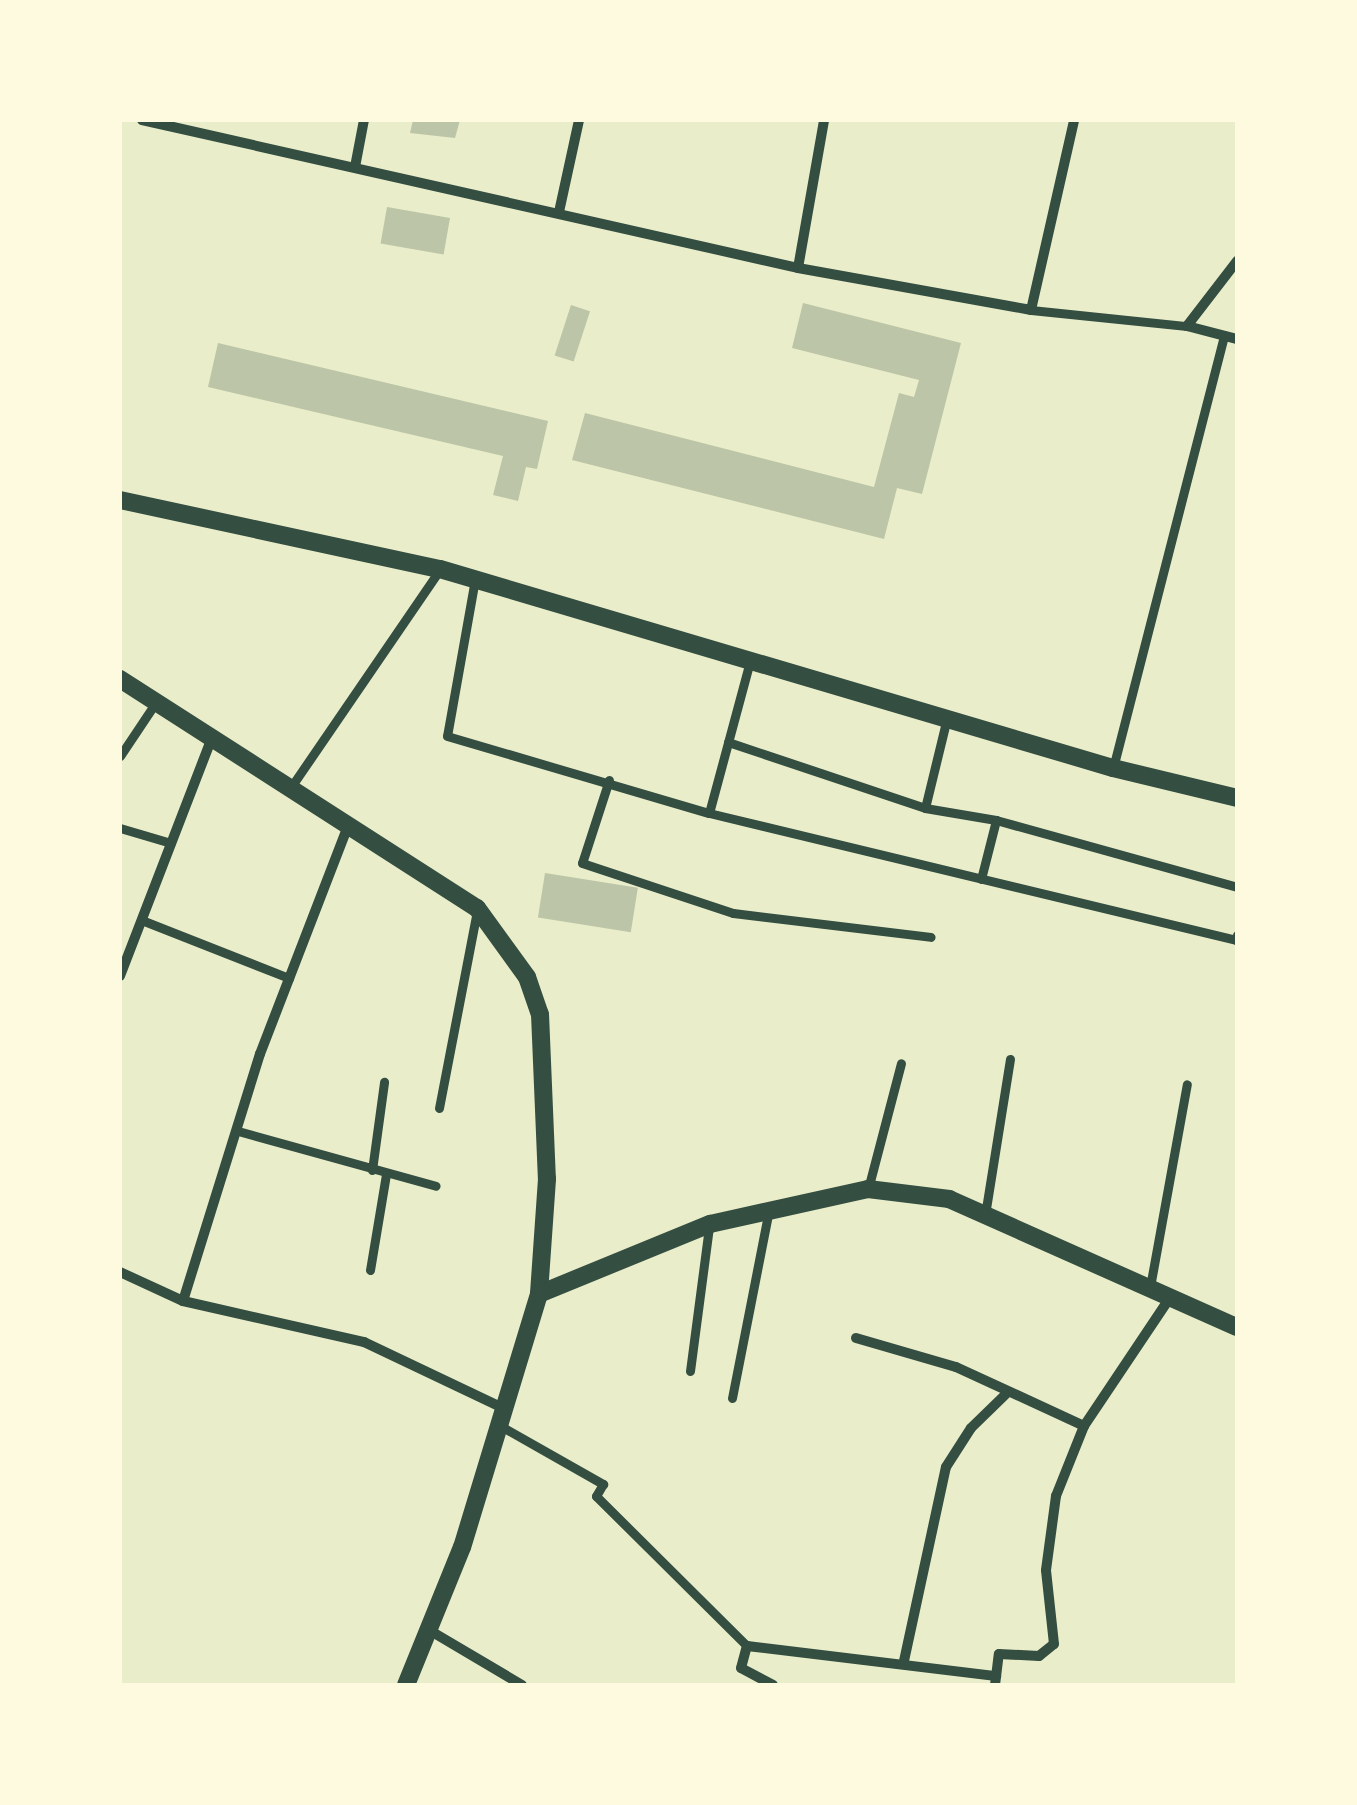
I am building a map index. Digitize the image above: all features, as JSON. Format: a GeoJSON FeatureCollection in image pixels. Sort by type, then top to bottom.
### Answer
{"type":"FeatureCollection","features":[{"type":"Feature","properties":{"kind":"street"},"geometry":{"type":"LineString","coordinates":[[144,120],[798,268],[1031,310],[1187,326],[1237,339]]}},
{"type":"Feature","properties":{"kind":"street"},"geometry":{"type":"LineString","coordinates":[[355,167],[364,120]]}},
{"type":"Feature","properties":{"kind":"street"},"geometry":{"type":"LineString","coordinates":[[559,212],[579,120]]}},
{"type":"Feature","properties":{"kind":"street"},"geometry":{"type":"LineString","coordinates":[[798,268],[824,120]]}},
{"type":"Feature","properties":{"kind":"street"},"geometry":{"type":"LineString","coordinates":[[1031,310],[1074,120]]}},
{"type":"Feature","properties":{"kind":"street"},"geometry":{"type":"LineString","coordinates":[[1187,326],[1237,261]]}},
{"type":"Feature","properties":{"kind":"street"},"geometry":{"type":"LineString","coordinates":[[1113,768],[1224,335]]}},
{"type":"Feature","properties":{"kind":"street"},"geometry":{"type":"LineString","coordinates":[[120,500],[440,569],[1113,768],[1237,798]]}},
{"type":"Feature","properties":{"kind":"street"},"geometry":{"type":"LineString","coordinates":[[292,788],[440,569]]}},
{"type":"Feature","properties":{"kind":"street"},"geometry":{"type":"LineString","coordinates":[[475,579],[446,736],[609,780],[709,813],[1236,940],[1237,935]]}},
{"type":"Feature","properties":{"kind":"street"},"geometry":{"type":"LineString","coordinates":[[709,813],[750,660]]}},
{"type":"Feature","properties":{"kind":"street"},"geometry":{"type":"LineString","coordinates":[[120,679],[477,908],[526,977],[540,1014],[547,1179],[539,1294],[499,1415],[462,1547],[406,1685]]}},
{"type":"Feature","properties":{"kind":"street"},"geometry":{"type":"LineString","coordinates":[[120,756],[158,700]]}},
{"type":"Feature","properties":{"kind":"street"},"geometry":{"type":"LineString","coordinates":[[925,808],[947,718]]}},
{"type":"Feature","properties":{"kind":"street"},"geometry":{"type":"LineString","coordinates":[[122,969],[144,921],[212,738]]}},
{"type":"Feature","properties":{"kind":"street"},"geometry":{"type":"LineString","coordinates":[[728,742],[925,808],[996,820],[1237,887]]}},
{"type":"Feature","properties":{"kind":"street"},"geometry":{"type":"LineString","coordinates":[[609,780],[582,862],[734,913],[931,937]]}},
{"type":"Feature","properties":{"kind":"street"},"geometry":{"type":"LineString","coordinates":[[981,879],[996,820]]}},
{"type":"Feature","properties":{"kind":"street"},"geometry":{"type":"LineString","coordinates":[[183,1301],[289,978],[348,826]]}},
{"type":"Feature","properties":{"kind":"street"},"geometry":{"type":"LineString","coordinates":[[120,828],[171,843]]}},
{"type":"Feature","properties":{"kind":"street"},"geometry":{"type":"LineString","coordinates":[[439,1108],[477,908]]}},
{"type":"Feature","properties":{"kind":"street"},"geometry":{"type":"LineString","coordinates":[[144,921],[289,978]]}},
{"type":"Feature","properties":{"kind":"street"},"geometry":{"type":"LineString","coordinates":[[985,1215],[1010,1058]]}},
{"type":"Feature","properties":{"kind":"street"},"geometry":{"type":"LineString","coordinates":[[868,1189],[901,1063]]}},
{"type":"Feature","properties":{"kind":"street"},"geometry":{"type":"LineString","coordinates":[[372,1170],[384,1082]]}},
{"type":"Feature","properties":{"kind":"street"},"geometry":{"type":"LineString","coordinates":[[1150,1290],[1188,1084]]}},
{"type":"Feature","properties":{"kind":"street"},"geometry":{"type":"LineString","coordinates":[[238,1131],[436,1186]]}},
{"type":"Feature","properties":{"kind":"street"},"geometry":{"type":"LineString","coordinates":[[370,1270],[386,1174]]}},
{"type":"Feature","properties":{"kind":"street"},"geometry":{"type":"LineString","coordinates":[[539,1294],[710,1224],[770,1207],[868,1189],[949,1199],[1237,1327]]}},
{"type":"Feature","properties":{"kind":"street"},"geometry":{"type":"LineString","coordinates":[[732,1398],[770,1207]]}},
{"type":"Feature","properties":{"kind":"street"},"geometry":{"type":"LineString","coordinates":[[690,1371],[710,1224]]}},
{"type":"Feature","properties":{"kind":"street"},"geometry":{"type":"LineString","coordinates":[[120,1272],[183,1301],[364,1342],[499,1415],[603,1484],[596,1496],[747,1646],[904,1661],[995,1680],[996,1660],[1005,1651],[1040,1656],[1054,1644],[1048,1542],[1056,1496],[1084,1426],[1169,1299]]}},
{"type":"Feature","properties":{"kind":"street"},"geometry":{"type":"LineString","coordinates":[[856,1338],[956,1367],[1084,1426]]}},
{"type":"Feature","properties":{"kind":"street"},"geometry":{"type":"LineString","coordinates":[[904,1661],[946,1468],[971,1428],[1008,1392]]}},
{"type":"Feature","properties":{"kind":"street"},"geometry":{"type":"LineString","coordinates":[[429,1630],[522,1685]]}},
{"type":"Feature","properties":{"kind":"street"},"geometry":{"type":"LineString","coordinates":[[747,1646],[741,1668],[773,1685]]}},
{"type":"Feature","properties":{"kind":"building"},"geometry":{"type":"Polygon","coordinates":[[[413,120],[460,120],[455,138],[410,133],[413,120]]]}},
{"type":"Feature","properties":{"kind":"building"},"geometry":{"type":"Polygon","coordinates":[[[387,207],[450,218],[444,255],[381,243],[387,207]]]}},
{"type":"Feature","properties":{"kind":"building"},"geometry":{"type":"Polygon","coordinates":[[[803,303],[961,343],[922,494],[897,488],[884,539],[572,460],[585,413],[874,487],[899,393],[914,397],[919,380],[792,348],[803,303]]]}},
{"type":"Feature","properties":{"kind":"building"},"geometry":{"type":"Polygon","coordinates":[[[571,305],[590,311],[574,362],[555,355],[571,305]]]}},
{"type":"Feature","properties":{"kind":"building"},"geometry":{"type":"Polygon","coordinates":[[[218,343],[548,421],[537,469],[526,467],[518,501],[493,495],[503,456],[208,387],[218,343]]]}},
{"type":"Feature","properties":{"kind":"building"},"geometry":{"type":"Polygon","coordinates":[[[545,873],[638,888],[631,932],[538,917],[545,873]]]}}]}
